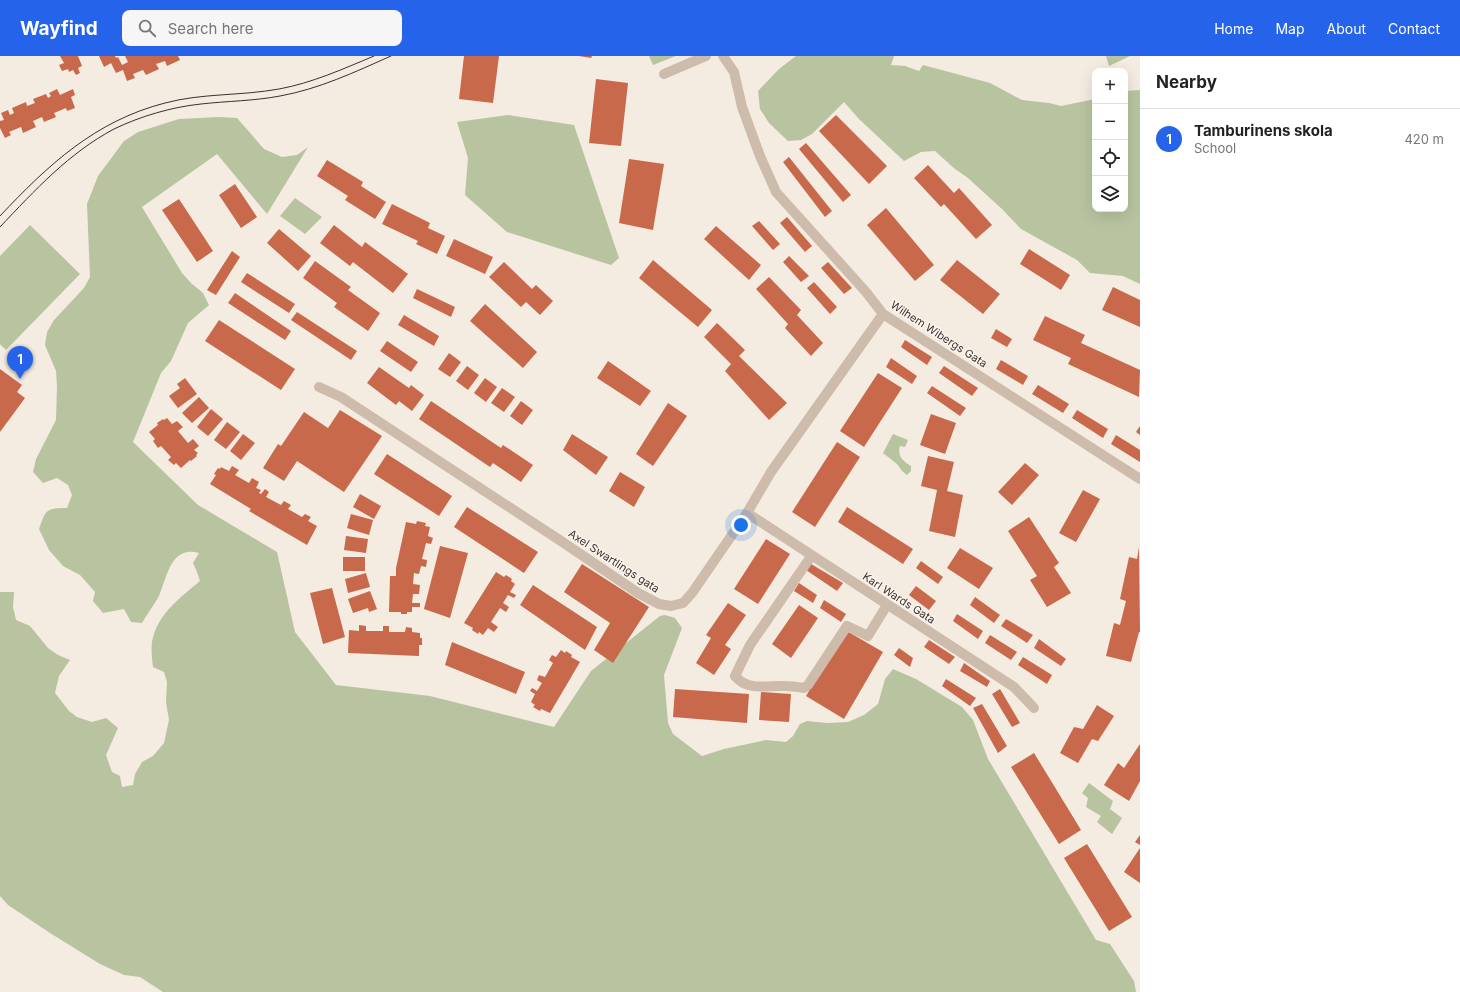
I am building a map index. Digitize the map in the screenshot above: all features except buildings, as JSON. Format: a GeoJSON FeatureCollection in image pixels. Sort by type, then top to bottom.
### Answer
{"type":"FeatureCollection","features":[{"type":"Feature","properties":{"kind":"street"},"geometry":{"type":"LineString","coordinates":[[664,74],[706,56]]}},
{"type":"Feature","properties":{"kind":"street","name":"Wilhem Wibergs Gata"},"geometry":{"type":"LineString","coordinates":[[723,56],[734,72],[742,106],[760,156],[776,192],[866,292],[883,314],[1140,479]]}},
{"type":"Feature","properties":{"kind":"street","name":"Axel Swartlings gata"},"geometry":{"type":"LineString","coordinates":[[318,387],[341,398],[638,593],[658,604],[671,606],[683,603],[692,593],[747,513],[771,472],[883,314]]}},
{"type":"Feature","properties":{"kind":"street","name":"Karl Wards Gata"},"geometry":{"type":"LineString","coordinates":[[747,513],[1014,687],[1034,708]]}},
{"type":"Feature","properties":{"kind":"street"},"geometry":{"type":"LineString","coordinates":[[812,555],[750,645],[735,676],[740,682],[749,686],[761,687],[786,686],[804,688],[808,686],[847,626],[868,636],[888,605]]}},
{"type":"Feature","properties":{"kind":"green space"},"geometry":{"type":"Polygon","coordinates":[[[649,56],[676,56],[653,65],[649,56]]]}},
{"type":"Feature","properties":{"kind":"green space"},"geometry":{"type":"Polygon","coordinates":[[[796,56],[894,56],[891,65],[905,66],[919,71],[923,65],[990,83],[1022,100],[1061,106],[1092,100],[1092,212],[1128,212],[1128,91],[1140,90],[1140,284],[1123,276],[1090,273],[1077,260],[1021,229],[1002,209],[968,178],[955,169],[935,151],[921,152],[904,161],[859,119],[844,102],[812,134],[801,140],[788,141],[769,123],[760,109],[758,91],[779,69],[796,56]]]}},
{"type":"Feature","properties":{"kind":"green space"},"geometry":{"type":"Polygon","coordinates":[[[1106,56],[1130,56],[1109,66],[1106,56]]]}},
{"type":"Feature","properties":{"kind":"green space"},"geometry":{"type":"Polygon","coordinates":[[[508,115],[574,125],[619,258],[611,265],[507,232],[465,195],[468,158],[457,122],[508,115]]]}},
{"type":"Feature","properties":{"kind":"green space"},"geometry":{"type":"Polygon","coordinates":[[[219,117],[237,118],[264,149],[282,157],[297,155],[308,147],[267,214],[217,154],[142,207],[182,273],[203,293],[209,305],[188,323],[171,361],[161,373],[133,442],[198,505],[277,552],[295,632],[336,685],[430,696],[554,727],[591,671],[660,616],[665,615],[675,618],[682,628],[664,675],[668,723],[673,734],[702,756],[724,749],[766,740],[786,742],[793,736],[800,724],[807,721],[827,723],[848,722],[864,715],[878,704],[885,679],[893,669],[916,679],[962,707],[973,720],[988,759],[1096,940],[1110,944],[1134,981],[1136,992],[163,992],[140,977],[124,975],[100,964],[8,905],[0,896],[0,592],[14,592],[13,607],[16,620],[30,626],[48,648],[58,655],[70,660],[59,676],[55,693],[69,711],[77,717],[92,722],[106,718],[118,728],[106,755],[112,772],[120,776],[122,787],[133,785],[135,774],[142,762],[153,756],[164,743],[169,720],[166,702],[167,682],[164,672],[153,667],[152,642],[155,632],[159,623],[170,607],[200,581],[193,563],[199,553],[190,552],[182,554],[176,558],[172,564],[159,596],[142,623],[131,622],[124,609],[103,613],[93,601],[95,592],[80,575],[63,566],[49,550],[39,529],[43,518],[47,511],[67,508],[72,495],[68,485],[57,478],[43,483],[33,472],[36,459],[56,420],[56,371],[45,345],[47,332],[54,320],[84,288],[90,277],[87,204],[98,176],[124,141],[138,132],[179,119],[219,117]]]}},
{"type":"Feature","properties":{"kind":"green space"},"geometry":{"type":"Polygon","coordinates":[[[295,198],[322,217],[305,234],[280,216],[295,198]]]}},
{"type":"Feature","properties":{"kind":"green space"},"geometry":{"type":"Polygon","coordinates":[[[30,225],[80,274],[6,350],[0,344],[0,256],[30,225]]]}},
{"type":"Feature","properties":{"kind":"green space"},"geometry":{"type":"Polygon","coordinates":[[[893,434],[908,440],[905,447],[900,446],[899,450],[901,458],[911,466],[911,471],[907,475],[897,464],[883,453],[893,434]]]}},
{"type":"Feature","properties":{"kind":"green space"},"geometry":{"type":"Polygon","coordinates":[[[1089,783],[1113,801],[1110,809],[1122,818],[1112,834],[1097,822],[1101,816],[1086,807],[1088,798],[1082,793],[1089,783]]]}},
{"type":"Feature","properties":{"kind":"tram line"},"geometry":{"type":"LineString","coordinates":[[0,216],[36,179],[74,147],[116,121],[140,111],[179,100],[265,91],[303,83],[374,56]]}},
{"type":"Feature","properties":{"kind":"tram line"},"geometry":{"type":"LineString","coordinates":[[0,227],[53,173],[67,161],[82,149],[124,124],[179,107],[260,99],[294,93],[337,79],[391,56]]}},
{"type":"Feature","properties":{"kind":"place","name":"Tamburinens skola"},"geometry":{"type":"Point","coordinates":[20,379]}}]}
